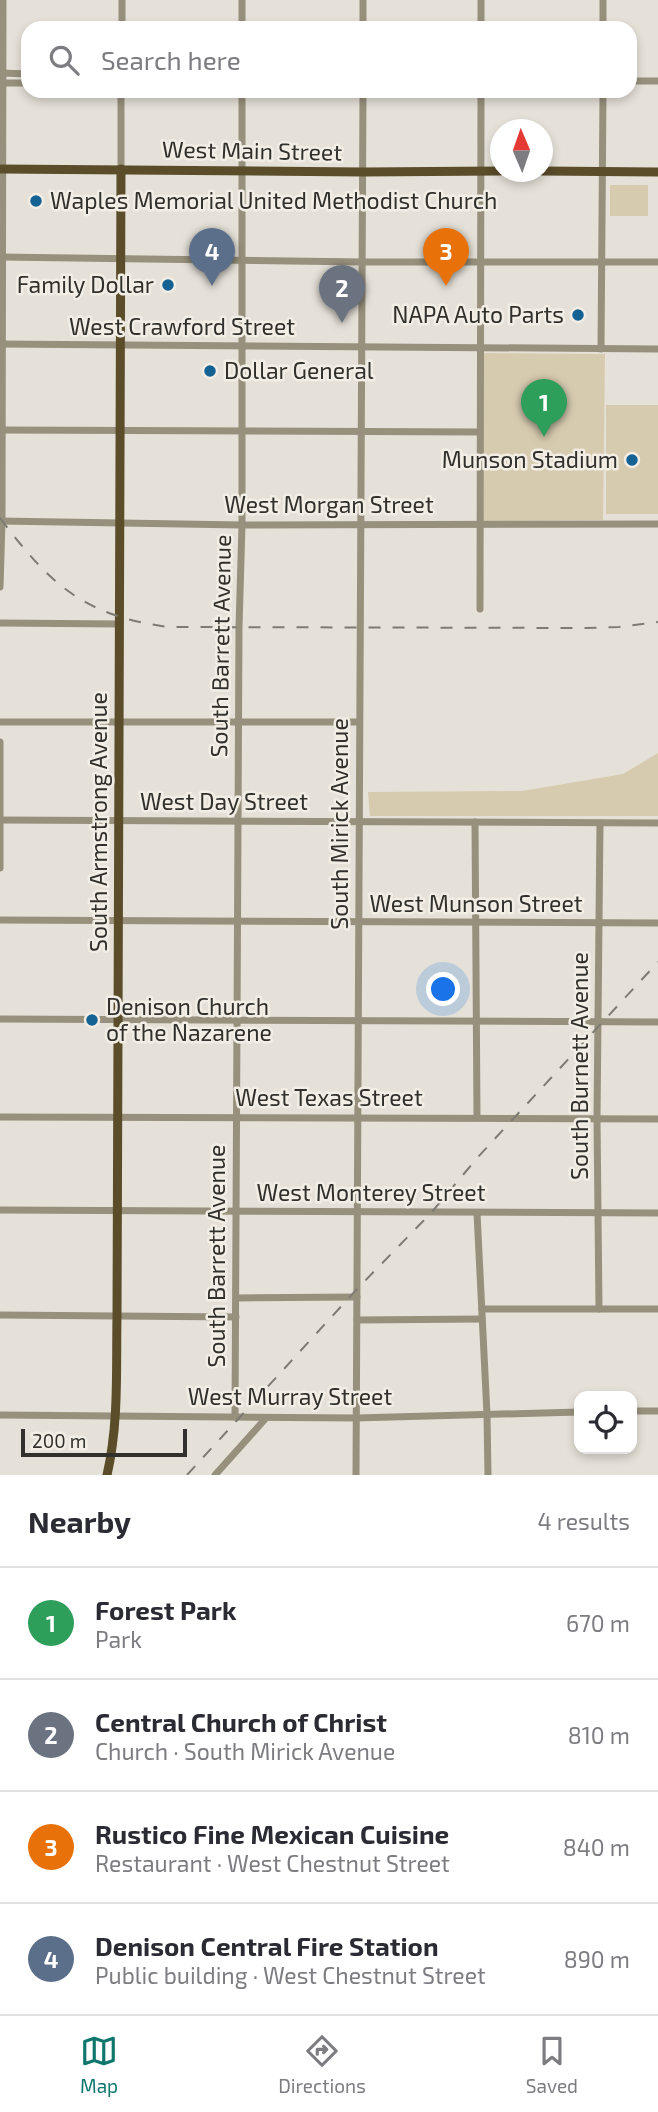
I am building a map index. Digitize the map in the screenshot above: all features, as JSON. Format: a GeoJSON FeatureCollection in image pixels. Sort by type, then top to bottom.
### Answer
{"type":"FeatureCollection","features":[{"type":"Feature","properties":{"kind":"main road","name":"West Main Street"},"geometry":{"type":"LineString","coordinates":[[1,168],[490,171]]}},
{"type":"Feature","properties":{"kind":"main road","name":"South Armstrong Avenue"},"geometry":{"type":"LineString","coordinates":[[107,1475],[116,1417],[121,169]]}},
{"type":"Feature","properties":{"kind":"main road"},"geometry":{"type":"LineString","coordinates":[[553,171],[658,172]]}},
{"type":"Feature","properties":{"kind":"street"},"geometry":{"type":"LineString","coordinates":[[0,587],[3,0]]}},
{"type":"Feature","properties":{"kind":"street"},"geometry":{"type":"LineString","coordinates":[[121,21],[122,0]]}},
{"type":"Feature","properties":{"kind":"street"},"geometry":{"type":"LineString","coordinates":[[242,0],[242,21]]}},
{"type":"Feature","properties":{"kind":"street"},"geometry":{"type":"LineString","coordinates":[[363,0],[363,21]]}},
{"type":"Feature","properties":{"kind":"street"},"geometry":{"type":"LineString","coordinates":[[481,0],[481,21]]}},
{"type":"Feature","properties":{"kind":"street"},"geometry":{"type":"LineString","coordinates":[[603,0],[603,21]]}},
{"type":"Feature","properties":{"kind":"street"},"geometry":{"type":"LineString","coordinates":[[1,73],[21,74]]}},
{"type":"Feature","properties":{"kind":"street"},"geometry":{"type":"LineString","coordinates":[[637,81],[658,81]]}},
{"type":"Feature","properties":{"kind":"street"},"geometry":{"type":"LineString","coordinates":[[1,83],[21,83]]}},
{"type":"Feature","properties":{"kind":"street"},"geometry":{"type":"LineString","coordinates":[[121,98],[121,169]]}},
{"type":"Feature","properties":{"kind":"street","name":"South Barrett Avenue"},"geometry":{"type":"LineString","coordinates":[[235,1417],[243,346],[242,98]]}},
{"type":"Feature","properties":{"kind":"street","name":"South Mirick Avenue"},"geometry":{"type":"LineString","coordinates":[[356,1475],[363,98]]}},
{"type":"Feature","properties":{"kind":"street"},"geometry":{"type":"LineString","coordinates":[[480,609],[481,98]]}},
{"type":"Feature","properties":{"kind":"street"},"geometry":{"type":"LineString","coordinates":[[601,349],[603,98]]}},
{"type":"Feature","properties":{"kind":"street"},"geometry":{"type":"LineString","coordinates":[[1,257],[363,262],[658,262]]}},
{"type":"Feature","properties":{"kind":"street","name":"West Crawford Street"},"geometry":{"type":"LineString","coordinates":[[1,344],[658,349]]}},
{"type":"Feature","properties":{"kind":"street"},"geometry":{"type":"LineString","coordinates":[[1,430],[479,432]]}},
{"type":"Feature","properties":{"kind":"street","name":"West Morgan Street"},"geometry":{"type":"LineString","coordinates":[[1,521],[242,525],[658,524]]}},
{"type":"Feature","properties":{"kind":"street"},"geometry":{"type":"LineString","coordinates":[[0,623],[119,624]]}},
{"type":"Feature","properties":{"kind":"street"},"geometry":{"type":"LineString","coordinates":[[0,722],[359,722]]}},
{"type":"Feature","properties":{"kind":"street"},"geometry":{"type":"LineString","coordinates":[[0,742],[0,868]]}},
{"type":"Feature","properties":{"kind":"street","name":"West Day Street"},"geometry":{"type":"LineString","coordinates":[[0,820],[658,823]]}},
{"type":"Feature","properties":{"kind":"street"},"geometry":{"type":"LineString","coordinates":[[475,822],[477,1118]]}},
{"type":"Feature","properties":{"kind":"street","name":"South Burnett Avenue"},"geometry":{"type":"LineString","coordinates":[[599,1309],[597,1118],[600,823]]}},
{"type":"Feature","properties":{"kind":"street","name":"West Munson Street"},"geometry":{"type":"LineString","coordinates":[[0,920],[658,923]]}},
{"type":"Feature","properties":{"kind":"street"},"geometry":{"type":"LineString","coordinates":[[0,1019],[658,1022]]}},
{"type":"Feature","properties":{"kind":"street","name":"West Texas Street"},"geometry":{"type":"LineString","coordinates":[[0,1117],[658,1119]]}},
{"type":"Feature","properties":{"kind":"street","name":"West Monterey Street"},"geometry":{"type":"LineString","coordinates":[[0,1210],[658,1213]]}},
{"type":"Feature","properties":{"kind":"street"},"geometry":{"type":"LineString","coordinates":[[477,1213],[488,1475]]}},
{"type":"Feature","properties":{"kind":"street"},"geometry":{"type":"LineString","coordinates":[[237,1298],[357,1297]]}},
{"type":"Feature","properties":{"kind":"street"},"geometry":{"type":"LineString","coordinates":[[482,1309],[658,1309]]}},
{"type":"Feature","properties":{"kind":"street"},"geometry":{"type":"LineString","coordinates":[[0,1316],[236,1317]]}},
{"type":"Feature","properties":{"kind":"street"},"geometry":{"type":"LineString","coordinates":[[357,1320],[482,1318]]}},
{"type":"Feature","properties":{"kind":"street"},"geometry":{"type":"LineString","coordinates":[[637,1411],[658,1411]]}},
{"type":"Feature","properties":{"kind":"street","name":"West Murray Street"},"geometry":{"type":"LineString","coordinates":[[0,1415],[356,1418],[574,1412]]}},
{"type":"Feature","properties":{"kind":"street"},"geometry":{"type":"LineString","coordinates":[[215,1475],[266,1418]]}},
{"type":"Feature","properties":{"kind":"shaded area"},"geometry":{"type":"Polygon","coordinates":[[[610,185],[648,185],[648,216],[610,216],[610,185]]]}},
{"type":"Feature","properties":{"kind":"shaded area"},"geometry":{"type":"Polygon","coordinates":[[[483,353],[605,354],[603,520],[483,521],[483,353]]]}},
{"type":"Feature","properties":{"kind":"shaded area","name":"Munson Stadium"},"geometry":{"type":"Polygon","coordinates":[[[606,405],[658,405],[658,514],[606,514],[606,405]]]}},
{"type":"Feature","properties":{"kind":"shaded area"},"geometry":{"type":"Polygon","coordinates":[[[658,753],[658,816],[370,816],[368,792],[522,791],[623,774],[658,753]]]}},
{"type":"Feature","properties":{"kind":"railway"},"geometry":{"type":"LineString","coordinates":[[0,518],[35,561],[71,593],[113,615],[169,627],[585,628],[658,622]]}},
{"type":"Feature","properties":{"kind":"railway"},"geometry":{"type":"LineString","coordinates":[[187,1475],[357,1289],[431,1213],[478,1157],[658,962]]}},
{"type":"Feature","properties":{"kind":"place","name":"Waples Memorial United Methodist Church"},"geometry":{"type":"Point","coordinates":[36,201]}},
{"type":"Feature","properties":{"kind":"place","name":"Family Dollar"},"geometry":{"type":"Point","coordinates":[168,285]}},
{"type":"Feature","properties":{"kind":"place","name":"Denison Central Fire Station"},"geometry":{"type":"Point","coordinates":[212,286]}},
{"type":"Feature","properties":{"kind":"place","name":"Rustico Fine Mexican Cuisine"},"geometry":{"type":"Point","coordinates":[446,286]}},
{"type":"Feature","properties":{"kind":"place","name":"NAPA Auto Parts"},"geometry":{"type":"Point","coordinates":[578,315]}},
{"type":"Feature","properties":{"kind":"place","name":"Central Church of Christ"},"geometry":{"type":"Point","coordinates":[342,323]}},
{"type":"Feature","properties":{"kind":"place","name":"Dollar General"},"geometry":{"type":"Point","coordinates":[210,371]}},
{"type":"Feature","properties":{"kind":"place","name":"Forest Park"},"geometry":{"type":"Point","coordinates":[544,437]}},
{"type":"Feature","properties":{"kind":"place","name":"Munson Stadium"},"geometry":{"type":"Point","coordinates":[632,460]}},
{"type":"Feature","properties":{"kind":"place","name":"Denison Church of the Nazarene"},"geometry":{"type":"Point","coordinates":[92,1020]}}]}
